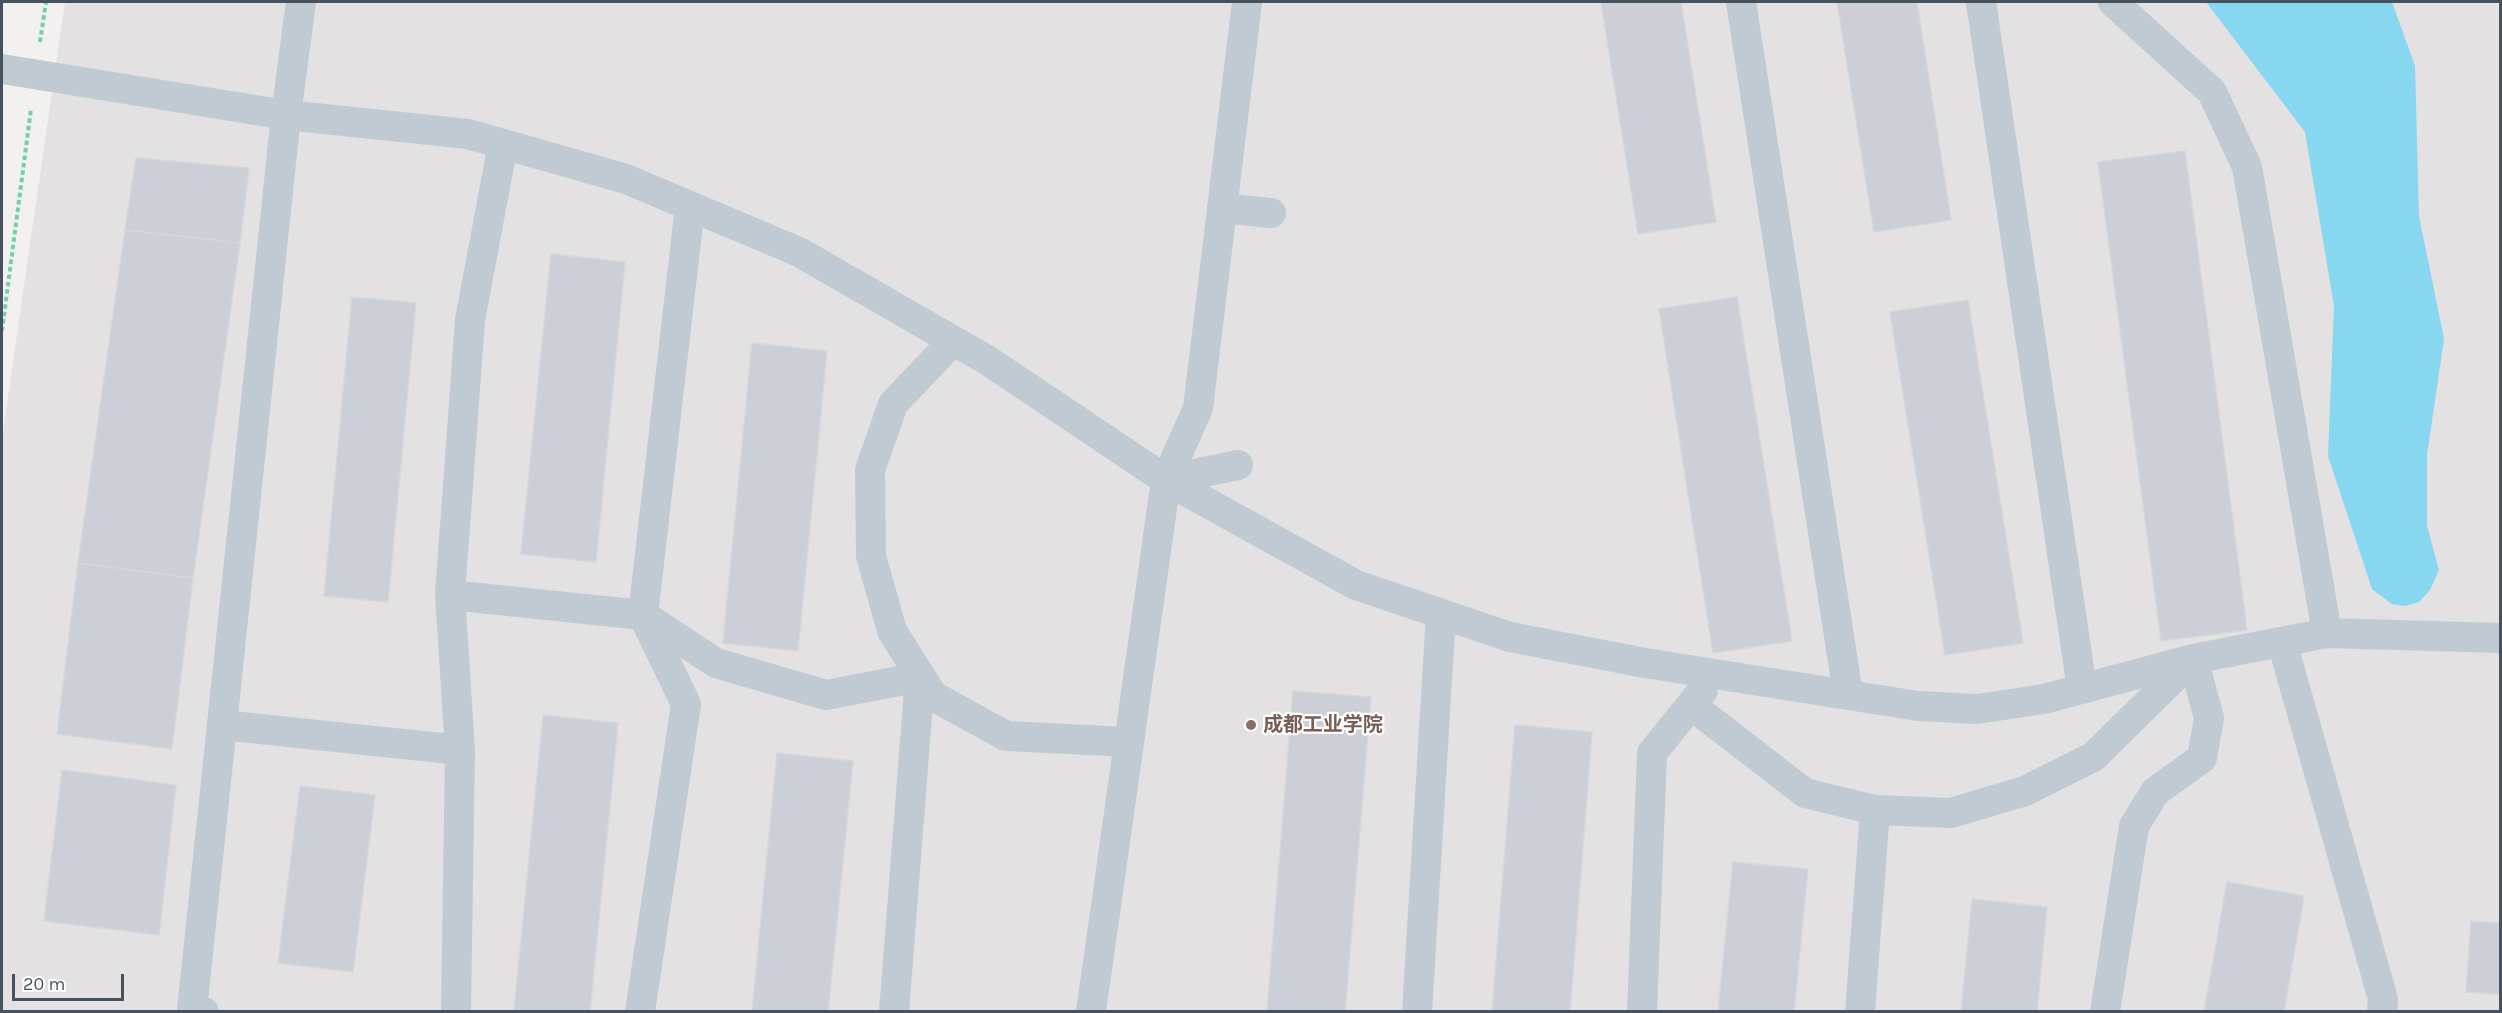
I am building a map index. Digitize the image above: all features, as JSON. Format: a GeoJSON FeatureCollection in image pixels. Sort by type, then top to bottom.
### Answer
{"type":"FeatureCollection","features":[{"type":"Feature","properties":{"kind":"street"},"geometry":{"type":"LineString","coordinates":[[204,1011],[192,1010],[286,115],[301,2]]}},
{"type":"Feature","properties":{"kind":"street"},"geometry":{"type":"LineString","coordinates":[[1091,1011],[1166,480],[1198,408],[1247,2]]}},
{"type":"Feature","properties":{"kind":"street"},"geometry":{"type":"LineString","coordinates":[[1742,2],[1848,694]]}},
{"type":"Feature","properties":{"kind":"street"},"geometry":{"type":"LineString","coordinates":[[1981,2],[2082,689]]}},
{"type":"Feature","properties":{"kind":"street"},"geometry":{"type":"LineString","coordinates":[[2113,2],[2212,92],[2247,167],[2326,633]]}},
{"type":"Feature","properties":{"kind":"street"},"geometry":{"type":"LineString","coordinates":[[2,69],[286,115],[468,134],[626,179],[799,252],[987,360],[1166,480],[1356,585],[1510,637],[1716,674],[1918,706],[1977,710],[2044,699],[2193,659],[2326,633],[2500,638]]}},
{"type":"Feature","properties":{"kind":"street"},"geometry":{"type":"LineString","coordinates":[[456,1011],[460,750],[450,596],[470,320],[503,144]]}},
{"type":"Feature","properties":{"kind":"street"},"geometry":{"type":"LineString","coordinates":[[640,1011],[686,704],[643,615],[690,206]]}},
{"type":"Feature","properties":{"kind":"street"},"geometry":{"type":"LineString","coordinates":[[1222,208],[1271,213]]}},
{"type":"Feature","properties":{"kind":"street"},"geometry":{"type":"LineString","coordinates":[[953,341],[894,404],[870,470],[871,556],[892,631],[933,696],[1006,736],[1129,742]]}},
{"type":"Feature","properties":{"kind":"street"},"geometry":{"type":"LineString","coordinates":[[1166,480],[1239,465]]}},
{"type":"Feature","properties":{"kind":"street"},"geometry":{"type":"LineString","coordinates":[[450,596],[643,615],[716,663],[826,695],[920,676]]}},
{"type":"Feature","properties":{"kind":"street"},"geometry":{"type":"LineString","coordinates":[[1417,1011],[1441,614]]}},
{"type":"Feature","properties":{"kind":"street"},"geometry":{"type":"LineString","coordinates":[[2282,642],[2383,999],[2382,1011]]}},
{"type":"Feature","properties":{"kind":"street"},"geometry":{"type":"LineString","coordinates":[[1691,705],[1806,793],[1875,810],[1951,813],[2025,791],[2093,757],[2193,659]]}},
{"type":"Feature","properties":{"kind":"street"},"geometry":{"type":"LineString","coordinates":[[2105,1011],[2134,826],[2155,792],[2202,758],[2210,718],[2193,659]]}},
{"type":"Feature","properties":{"kind":"street"},"geometry":{"type":"LineString","coordinates":[[1642,1011],[1652,753],[1716,674]]}},
{"type":"Feature","properties":{"kind":"street"},"geometry":{"type":"LineString","coordinates":[[894,1011],[920,676]]}},
{"type":"Feature","properties":{"kind":"street"},"geometry":{"type":"LineString","coordinates":[[222,725],[460,750]]}},
{"type":"Feature","properties":{"kind":"street"},"geometry":{"type":"LineString","coordinates":[[1860,1011],[1875,810]]}},
{"type":"Feature","properties":{"kind":"path"},"geometry":{"type":"LineString","coordinates":[[2,332],[46,2]]}},
{"type":"Feature","properties":{"kind":"shaded area","name":"成都工业学院"},"geometry":{"type":"Polygon","coordinates":[[[65,2],[2500,2],[2500,1011],[2,1012],[2,438],[65,2]]]}},
{"type":"Feature","properties":{"kind":"water"},"geometry":{"type":"Polygon","coordinates":[[[2206,2],[2392,2],[2415,66],[2419,216],[2444,339],[2427,455],[2427,526],[2439,570],[2430,590],[2419,602],[2404,606],[2392,604],[2372,589],[2328,456],[2334,306],[2305,132],[2206,2]]]}},
{"type":"Feature","properties":{"kind":"building"},"geometry":{"type":"Polygon","coordinates":[[[1601,2],[1681,2],[1716,222],[1638,234],[1601,2]]]}},
{"type":"Feature","properties":{"kind":"building"},"geometry":{"type":"Polygon","coordinates":[[[1837,2],[1917,2],[1951,220],[1874,232],[1837,2]]]}},
{"type":"Feature","properties":{"kind":"building"},"geometry":{"type":"Polygon","coordinates":[[[2185,151],[2247,630],[2161,641],[2098,162],[2185,151]]]}},
{"type":"Feature","properties":{"kind":"building"},"geometry":{"type":"Polygon","coordinates":[[[136,158],[249,168],[240,243],[125,230],[136,158]]]}},
{"type":"Feature","properties":{"kind":"building"},"geometry":{"type":"Polygon","coordinates":[[[125,230],[240,243],[193,578],[78,563],[125,230]]]}},
{"type":"Feature","properties":{"kind":"building"},"geometry":{"type":"Polygon","coordinates":[[[551,254],[625,262],[596,562],[521,554],[551,254]]]}},
{"type":"Feature","properties":{"kind":"building"},"geometry":{"type":"Polygon","coordinates":[[[352,297],[416,303],[388,602],[324,596],[352,297]]]}},
{"type":"Feature","properties":{"kind":"building"},"geometry":{"type":"Polygon","coordinates":[[[1737,297],[1792,641],[1713,653],[1659,309],[1737,297]]]}},
{"type":"Feature","properties":{"kind":"building"},"geometry":{"type":"Polygon","coordinates":[[[1968,300],[2023,643],[1945,655],[1890,312],[1968,300]]]}},
{"type":"Feature","properties":{"kind":"building"},"geometry":{"type":"Polygon","coordinates":[[[752,343],[827,351],[798,651],[723,643],[752,343]]]}},
{"type":"Feature","properties":{"kind":"building"},"geometry":{"type":"Polygon","coordinates":[[[78,563],[193,578],[172,749],[57,734],[78,563]]]}},
{"type":"Feature","properties":{"kind":"building"},"geometry":{"type":"Polygon","coordinates":[[[1293,691],[1371,697],[1345,1012],[1267,1012],[1293,691]]]}},
{"type":"Feature","properties":{"kind":"building"},"geometry":{"type":"Polygon","coordinates":[[[543,715],[618,723],[590,1012],[514,1012],[543,715]]]}},
{"type":"Feature","properties":{"kind":"building"},"geometry":{"type":"Polygon","coordinates":[[[1515,725],[1592,732],[1570,1012],[1492,1012],[1515,725]]]}},
{"type":"Feature","properties":{"kind":"building"},"geometry":{"type":"Polygon","coordinates":[[[777,753],[853,761],[828,1012],[752,1012],[777,753]]]}},
{"type":"Feature","properties":{"kind":"building"},"geometry":{"type":"Polygon","coordinates":[[[62,770],[176,785],[159,935],[44,921],[62,770]]]}},
{"type":"Feature","properties":{"kind":"building"},"geometry":{"type":"Polygon","coordinates":[[[300,786],[375,795],[353,972],[278,963],[300,786]]]}},
{"type":"Feature","properties":{"kind":"building"},"geometry":{"type":"Polygon","coordinates":[[[1733,862],[1808,869],[1794,1012],[1718,1012],[1733,862]]]}},
{"type":"Feature","properties":{"kind":"building"},"geometry":{"type":"Polygon","coordinates":[[[2227,882],[2304,896],[2284,1012],[2204,1012],[2227,882]]]}},
{"type":"Feature","properties":{"kind":"building"},"geometry":{"type":"Polygon","coordinates":[[[1972,899],[2047,907],[2037,1012],[1961,1012],[1972,899]]]}},
{"type":"Feature","properties":{"kind":"building"},"geometry":{"type":"Polygon","coordinates":[[[2471,921],[2500,923],[2500,994],[2466,992],[2471,921]]]}},
{"type":"Feature","properties":{"kind":"place","name":"成都工业学院"},"geometry":{"type":"Point","coordinates":[1251,725]}}]}
